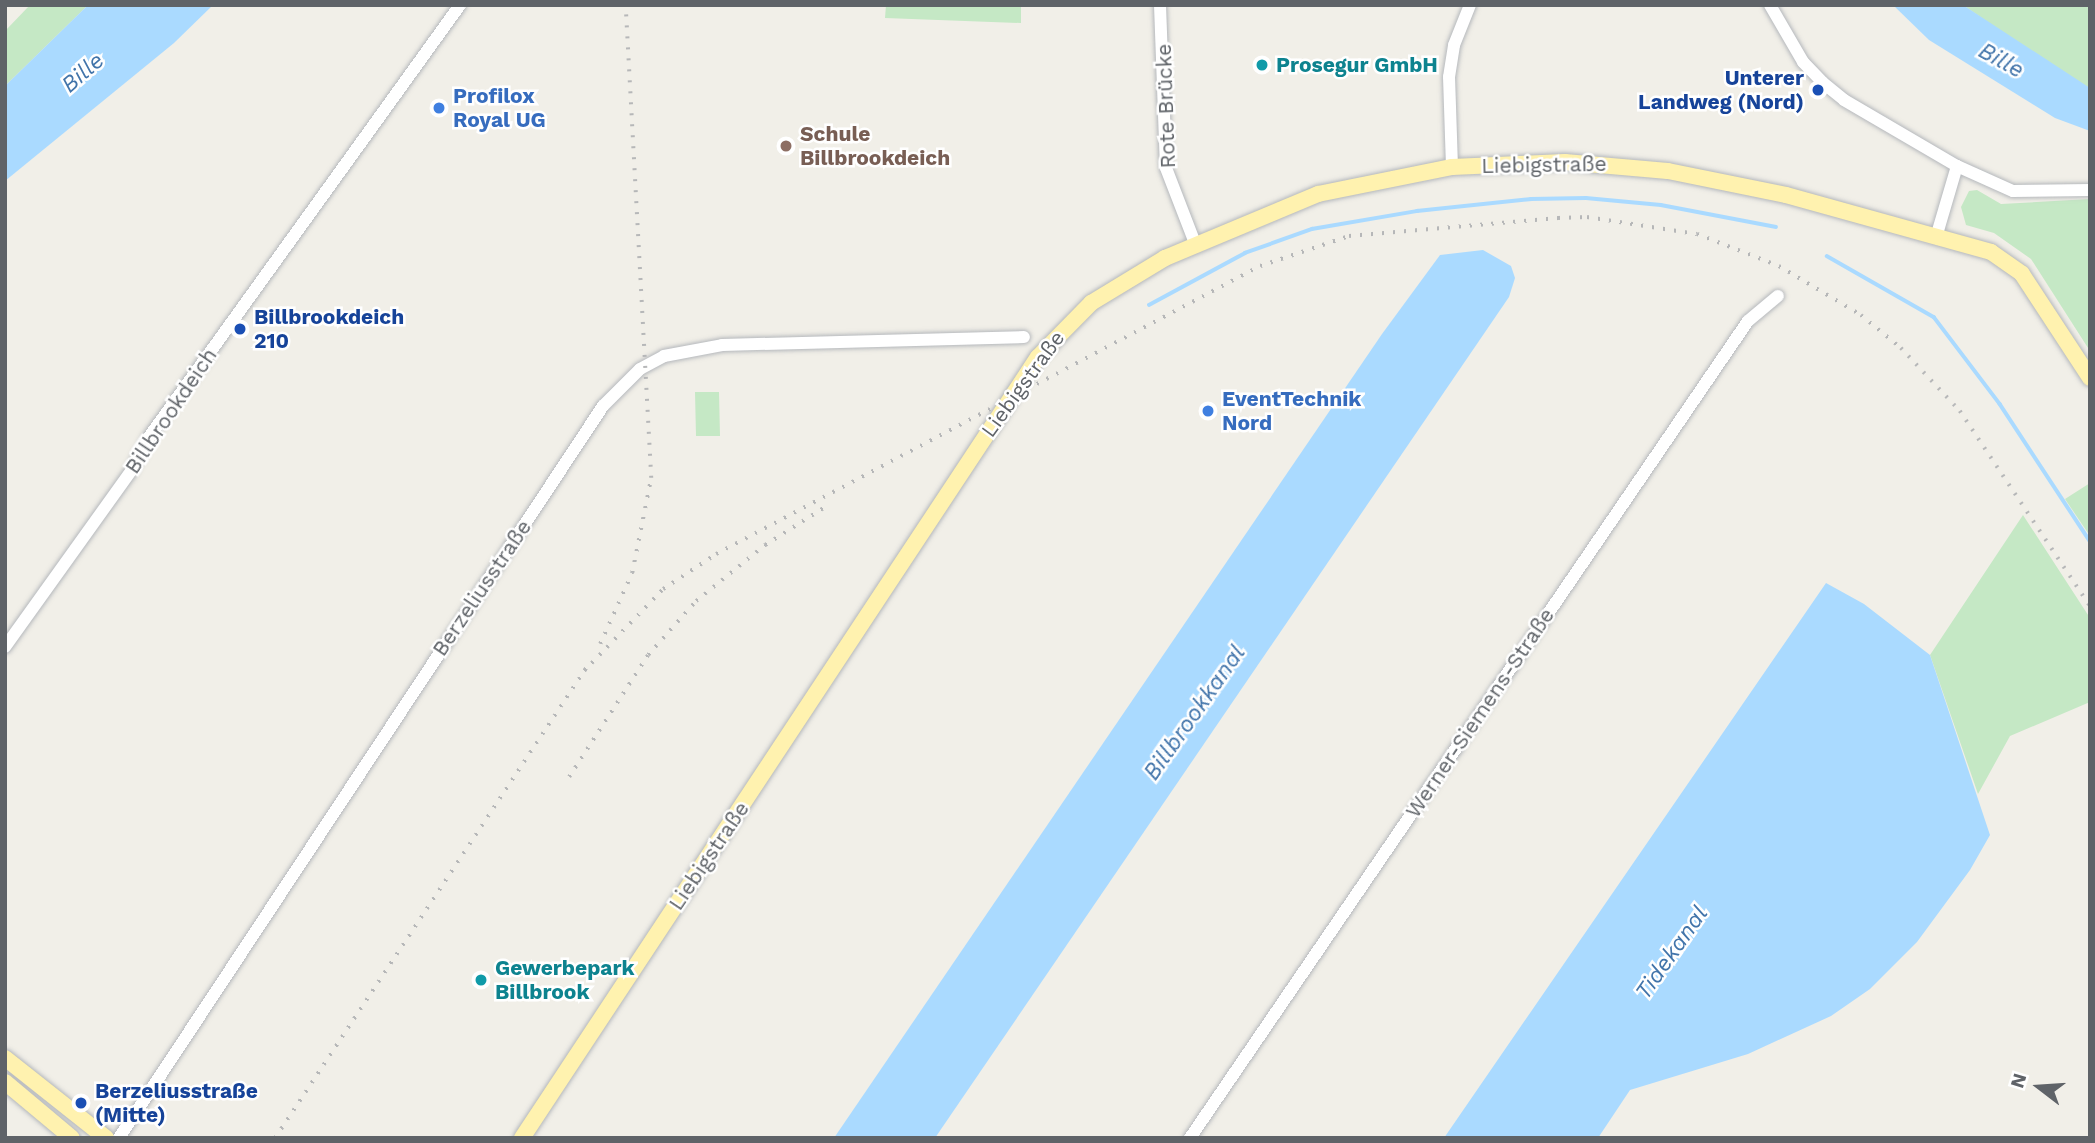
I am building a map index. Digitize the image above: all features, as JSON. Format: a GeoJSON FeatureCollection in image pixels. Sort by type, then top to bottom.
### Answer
{"type":"FeatureCollection","features":[{"type":"Feature","properties":{"kind":"main road","name":"Liebigstraße"},"geometry":{"type":"LineString","coordinates":[[522,1138],[1038,357],[1091,303],[1195,243],[1318,194],[1452,167],[1555,162],[1668,171],[1937,234],[1991,252],[2022,274],[2090,378]]}},
{"type":"Feature","properties":{"kind":"main road"},"geometry":{"type":"LineString","coordinates":[[5,1058],[106,1138]]}},
{"type":"Feature","properties":{"kind":"main road"},"geometry":{"type":"LineString","coordinates":[[5,1082],[72,1138]]}},
{"type":"Feature","properties":{"kind":"street","name":"Billbrookdeich"},"geometry":{"type":"LineString","coordinates":[[5,647],[131,471],[149,437],[460,5]]}},
{"type":"Feature","properties":{"kind":"street","name":"Rote Brücke"},"geometry":{"type":"LineString","coordinates":[[1160,5],[1166,167],[1195,243]]}},
{"type":"Feature","properties":{"kind":"street"},"geometry":{"type":"LineString","coordinates":[[1452,167],[1449,77],[1454,45],[1470,5]]}},
{"type":"Feature","properties":{"kind":"street"},"geometry":{"type":"LineString","coordinates":[[1770,5],[1803,62],[1822,82],[1844,100],[1957,166],[2013,191],[2090,190]]}},
{"type":"Feature","properties":{"kind":"street"},"geometry":{"type":"LineString","coordinates":[[1937,234],[1957,166]]}},
{"type":"Feature","properties":{"kind":"street","name":"Werner-Siemens-Straße"},"geometry":{"type":"LineString","coordinates":[[1190,1138],[1748,321],[1778,296]]}},
{"type":"Feature","properties":{"kind":"street","name":"Berzeliusstraße"},"geometry":{"type":"LineString","coordinates":[[119,1138],[603,406],[640,369],[664,356],[722,345],[1024,337]]}},
{"type":"Feature","properties":{"kind":"green space"},"geometry":{"type":"Polygon","coordinates":[[[30,5],[88,5],[5,86],[5,31],[30,5]]]}},
{"type":"Feature","properties":{"kind":"green space"},"geometry":{"type":"Polygon","coordinates":[[[886,5],[1021,5],[1021,23],[885,18],[886,5]]]}},
{"type":"Feature","properties":{"kind":"green space"},"geometry":{"type":"Polygon","coordinates":[[[1963,5],[2090,5],[2090,88],[2071,79],[1963,5]]]}},
{"type":"Feature","properties":{"kind":"green space"},"geometry":{"type":"Polygon","coordinates":[[[1977,190],[2001,204],[2090,199],[2090,351],[2031,259],[1994,233],[1966,225],[1961,207],[1969,191],[1977,190]]]}},
{"type":"Feature","properties":{"kind":"green space"},"geometry":{"type":"Polygon","coordinates":[[[695,392],[719,392],[720,436],[696,436],[695,392]]]}},
{"type":"Feature","properties":{"kind":"green space"},"geometry":{"type":"Polygon","coordinates":[[[2090,483],[2090,536],[2065,499],[2090,483]]]}},
{"type":"Feature","properties":{"kind":"green space"},"geometry":{"type":"Polygon","coordinates":[[[2023,515],[2090,618],[2090,702],[2010,736],[1978,794],[1930,655],[2023,515]]]}},
{"type":"Feature","properties":{"kind":"water","name":"Bille"},"geometry":{"type":"Polygon","coordinates":[[[88,5],[213,5],[174,43],[5,181],[5,86],[88,5]]]}},
{"type":"Feature","properties":{"kind":"water","name":"Bille"},"geometry":{"type":"Polygon","coordinates":[[[1893,5],[1963,5],[2090,88],[2090,131],[2055,118],[1929,40],[1893,5]]]}},
{"type":"Feature","properties":{"kind":"water","name":"Billbrookkanal"},"geometry":{"type":"Polygon","coordinates":[[[1483,250],[1511,266],[1515,278],[1509,297],[935,1138],[834,1138],[1382,334],[1440,255],[1483,250]]]}},
{"type":"Feature","properties":{"kind":"water","name":"Tidekanal"},"geometry":{"type":"Polygon","coordinates":[[[1826,583],[1864,604],[1930,655],[1990,835],[1970,870],[1917,942],[1870,989],[1831,1016],[1748,1054],[1630,1090],[1598,1138],[1444,1138],[1826,583]]]}},
{"type":"Feature","properties":{"kind":"waterway"},"geometry":{"type":"LineString","coordinates":[[1149,305],[1245,253],[1312,229],[1417,211],[1531,199],[1586,198],[1661,205],[1776,227]]}},
{"type":"Feature","properties":{"kind":"waterway"},"geometry":{"type":"LineString","coordinates":[[1827,256],[1934,317],[2000,404],[2090,541]]}},
{"type":"Feature","properties":{"kind":"railway"},"geometry":{"type":"LineString","coordinates":[[600,644],[632,573],[651,478],[625,5]]}},
{"type":"Feature","properties":{"kind":"railway"},"geometry":{"type":"LineString","coordinates":[[584,671],[663,589],[716,554],[1260,266],[1349,236],[1558,218],[1587,217],[1697,234],[1779,266],[1861,315],[1901,348],[1960,411],[2090,606]]}},
{"type":"Feature","properties":{"kind":"railway"},"geometry":{"type":"LineString","coordinates":[[569,777],[648,655],[696,601],[765,545],[825,507]]}},
{"type":"Feature","properties":{"kind":"railway"},"geometry":{"type":"LineString","coordinates":[[275,1138],[588,665]]}},
{"type":"Feature","properties":{"kind":"place","name":"Prosegur GmbH"},"geometry":{"type":"Point","coordinates":[1262,65]}},
{"type":"Feature","properties":{"kind":"place","name":"Unterer Landweg (Nord)"},"geometry":{"type":"Point","coordinates":[1818,90]}},
{"type":"Feature","properties":{"kind":"place","name":"Profilox Royal UG"},"geometry":{"type":"Point","coordinates":[439,108]}},
{"type":"Feature","properties":{"kind":"place","name":"Schule Billbrookdeich"},"geometry":{"type":"Point","coordinates":[786,146]}},
{"type":"Feature","properties":{"kind":"place","name":"Billbrookdeich 210"},"geometry":{"type":"Point","coordinates":[240,329]}},
{"type":"Feature","properties":{"kind":"place","name":"EventTechnik Nord"},"geometry":{"type":"Point","coordinates":[1208,411]}},
{"type":"Feature","properties":{"kind":"place","name":"Gewerbepark Billbrook"},"geometry":{"type":"Point","coordinates":[481,980]}},
{"type":"Feature","properties":{"kind":"place","name":"Berzeliusstraße (Mitte)"},"geometry":{"type":"Point","coordinates":[81,1103]}}]}
